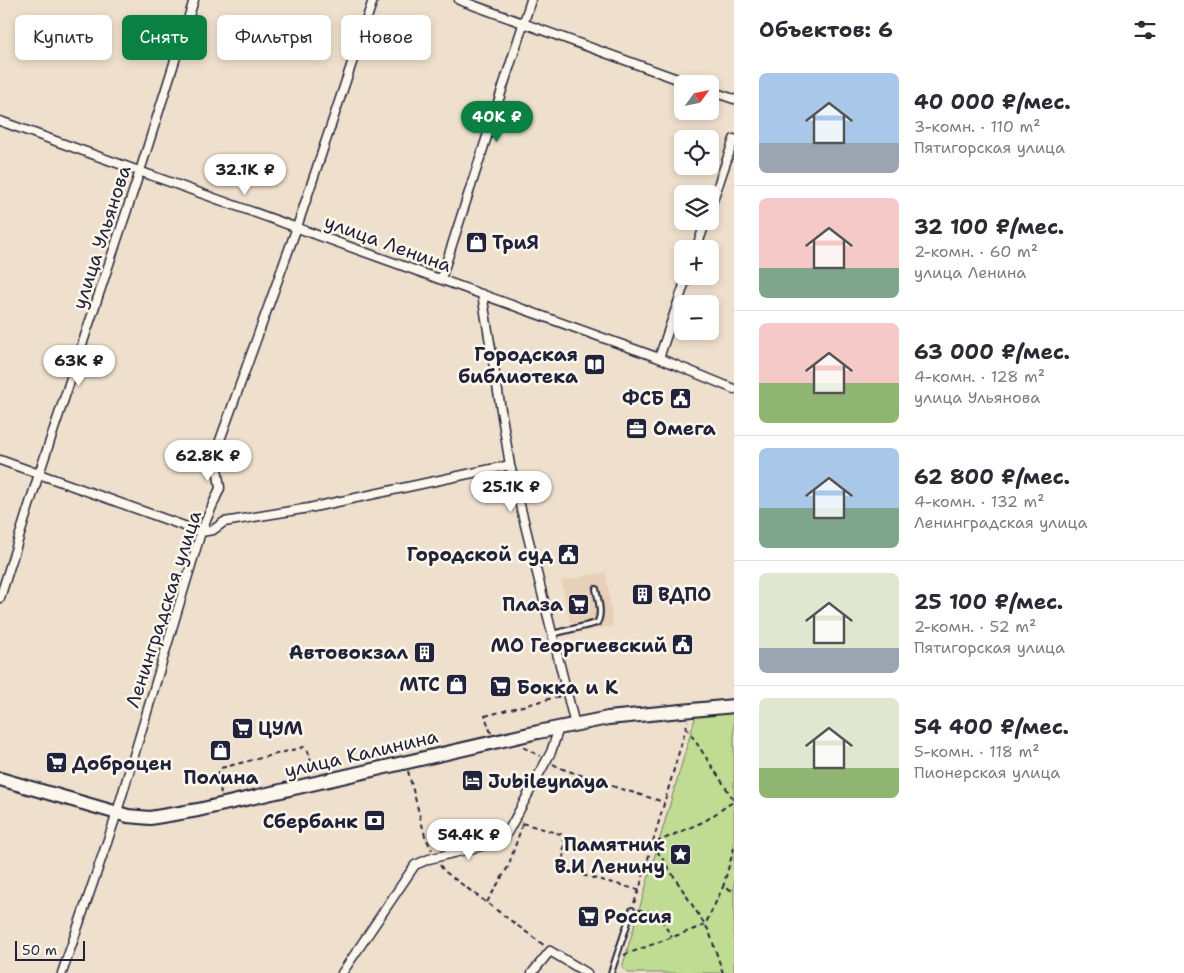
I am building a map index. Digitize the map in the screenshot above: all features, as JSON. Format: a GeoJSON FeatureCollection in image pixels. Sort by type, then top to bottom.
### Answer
{"type":"FeatureCollection","features":[{"type":"Feature","properties":{"kind":"main road","name":"улица Калинина"},"geometry":{"type":"LineString","coordinates":[[0,779],[116,814],[150,818],[174,815],[608,718],[734,706]]}},
{"type":"Feature","properties":{"kind":"street","name":"улица Ульянова"},"geometry":{"type":"LineString","coordinates":[[0,598],[194,0]]}},
{"type":"Feature","properties":{"kind":"street","name":"Ленинградская улица"},"geometry":{"type":"LineString","coordinates":[[62,973],[116,814],[202,532],[220,488],[216,454],[297,227],[373,0]]}},
{"type":"Feature","properties":{"kind":"street"},"geometry":{"type":"LineString","coordinates":[[459,0],[674,78]]}},
{"type":"Feature","properties":{"kind":"street"},"geometry":{"type":"LineString","coordinates":[[441,280],[532,0]]}},
{"type":"Feature","properties":{"kind":"street"},"geometry":{"type":"LineString","coordinates":[[719,94],[734,99]]}},
{"type":"Feature","properties":{"kind":"street","name":"улица Ленина"},"geometry":{"type":"LineString","coordinates":[[0,121],[659,358],[734,389]]}},
{"type":"Feature","properties":{"kind":"street"},"geometry":{"type":"LineString","coordinates":[[718,185],[734,139]]}},
{"type":"Feature","properties":{"kind":"street"},"geometry":{"type":"LineString","coordinates":[[659,358],[684,285]]}},
{"type":"Feature","properties":{"kind":"street"},"geometry":{"type":"LineString","coordinates":[[482,294],[510,465],[575,725]]}},
{"type":"Feature","properties":{"kind":"street"},"geometry":{"type":"LineString","coordinates":[[0,460],[202,532],[212,530],[224,522],[309,508],[510,465]]}},
{"type":"Feature","properties":{"kind":"street"},"geometry":{"type":"LineString","coordinates":[[342,973],[415,866],[435,857],[498,842],[505,837],[551,752],[559,728]]}},
{"type":"Feature","properties":{"kind":"street"},"geometry":{"type":"LineString","coordinates":[[532,973],[550,951],[587,973]]}},
{"type":"Feature","properties":{"kind":"lane"},"geometry":{"type":"LineString","coordinates":[[552,634],[597,623],[600,619],[600,610],[596,589]]}},
{"type":"Feature","properties":{"kind":"lane"},"geometry":{"type":"LineString","coordinates":[[611,973],[632,910]]}},
{"type":"Feature","properties":{"kind":"path"},"geometry":{"type":"LineString","coordinates":[[672,937],[656,912],[632,910],[686,727],[688,711]]}},
{"type":"Feature","properties":{"kind":"path"},"geometry":{"type":"LineString","coordinates":[[652,844],[705,821],[734,801],[686,727]]}},
{"type":"Feature","properties":{"kind":"path"},"geometry":{"type":"LineString","coordinates":[[222,804],[218,774],[221,768],[304,747],[308,751],[316,782]]}},
{"type":"Feature","properties":{"kind":"path"},"geometry":{"type":"LineString","coordinates":[[406,762],[425,836],[444,871],[539,940],[550,951]]}},
{"type":"Feature","properties":{"kind":"path"},"geometry":{"type":"LineString","coordinates":[[514,821],[564,835],[563,870],[639,890]]}},
{"type":"Feature","properties":{"kind":"path"},"geometry":{"type":"LineString","coordinates":[[487,902],[508,867],[523,823]]}},
{"type":"Feature","properties":{"kind":"path"},"geometry":{"type":"LineString","coordinates":[[652,844],[709,931],[722,973]]}},
{"type":"Feature","properties":{"kind":"path"},"geometry":{"type":"LineString","coordinates":[[617,957],[705,925],[723,887],[734,848]]}},
{"type":"Feature","properties":{"kind":"path"},"geometry":{"type":"LineString","coordinates":[[723,887],[734,891]]}},
{"type":"Feature","properties":{"kind":"shaded area"},"geometry":{"type":"Polygon","coordinates":[[[606,572],[613,626],[576,633],[574,622],[570,622],[561,581],[606,572]]]}},
{"type":"Feature","properties":{"kind":"green space"},"geometry":{"type":"Polygon","coordinates":[[[734,713],[734,973],[629,973],[622,968],[696,715],[734,713]]]}},
{"type":"Feature","properties":{"kind":"place","name":"ТриЯ"},"geometry":{"type":"Point","coordinates":[476,242]}},
{"type":"Feature","properties":{"kind":"place","name":"Городская библиотека"},"geometry":{"type":"Point","coordinates":[594,365]}},
{"type":"Feature","properties":{"kind":"place","name":"ФСБ"},"geometry":{"type":"Point","coordinates":[680,398]}},
{"type":"Feature","properties":{"kind":"place","name":"Омега"},"geometry":{"type":"Point","coordinates":[637,428]}},
{"type":"Feature","properties":{"kind":"place","name":"Городской суд"},"geometry":{"type":"Point","coordinates":[569,554]}},
{"type":"Feature","properties":{"kind":"place","name":"ВДПО"},"geometry":{"type":"Point","coordinates":[642,594]}},
{"type":"Feature","properties":{"kind":"place","name":"Плаза"},"geometry":{"type":"Point","coordinates":[579,604]}},
{"type":"Feature","properties":{"kind":"place","name":"МО Георгиевский"},"geometry":{"type":"Point","coordinates":[683,645]}},
{"type":"Feature","properties":{"kind":"place","name":"Автовокзал"},"geometry":{"type":"Point","coordinates":[424,652]}},
{"type":"Feature","properties":{"kind":"place","name":"МТС"},"geometry":{"type":"Point","coordinates":[456,684]}},
{"type":"Feature","properties":{"kind":"place","name":"Бокка и К"},"geometry":{"type":"Point","coordinates":[501,687]}},
{"type":"Feature","properties":{"kind":"place","name":"ЦУМ"},"geometry":{"type":"Point","coordinates":[242,728]}},
{"type":"Feature","properties":{"kind":"place","name":"Полина"},"geometry":{"type":"Point","coordinates":[221,751]}},
{"type":"Feature","properties":{"kind":"place","name":"Доброцен"},"geometry":{"type":"Point","coordinates":[56,763]}},
{"type":"Feature","properties":{"kind":"place","name":"Jubileynaya"},"geometry":{"type":"Point","coordinates":[472,781]}},
{"type":"Feature","properties":{"kind":"place","name":"Сбербанк"},"geometry":{"type":"Point","coordinates":[374,821]}},
{"type":"Feature","properties":{"kind":"place","name":"Памятник В.И Ленину"},"geometry":{"type":"Point","coordinates":[681,855]}},
{"type":"Feature","properties":{"kind":"place","name":"Россия"},"geometry":{"type":"Point","coordinates":[588,916]}}]}
